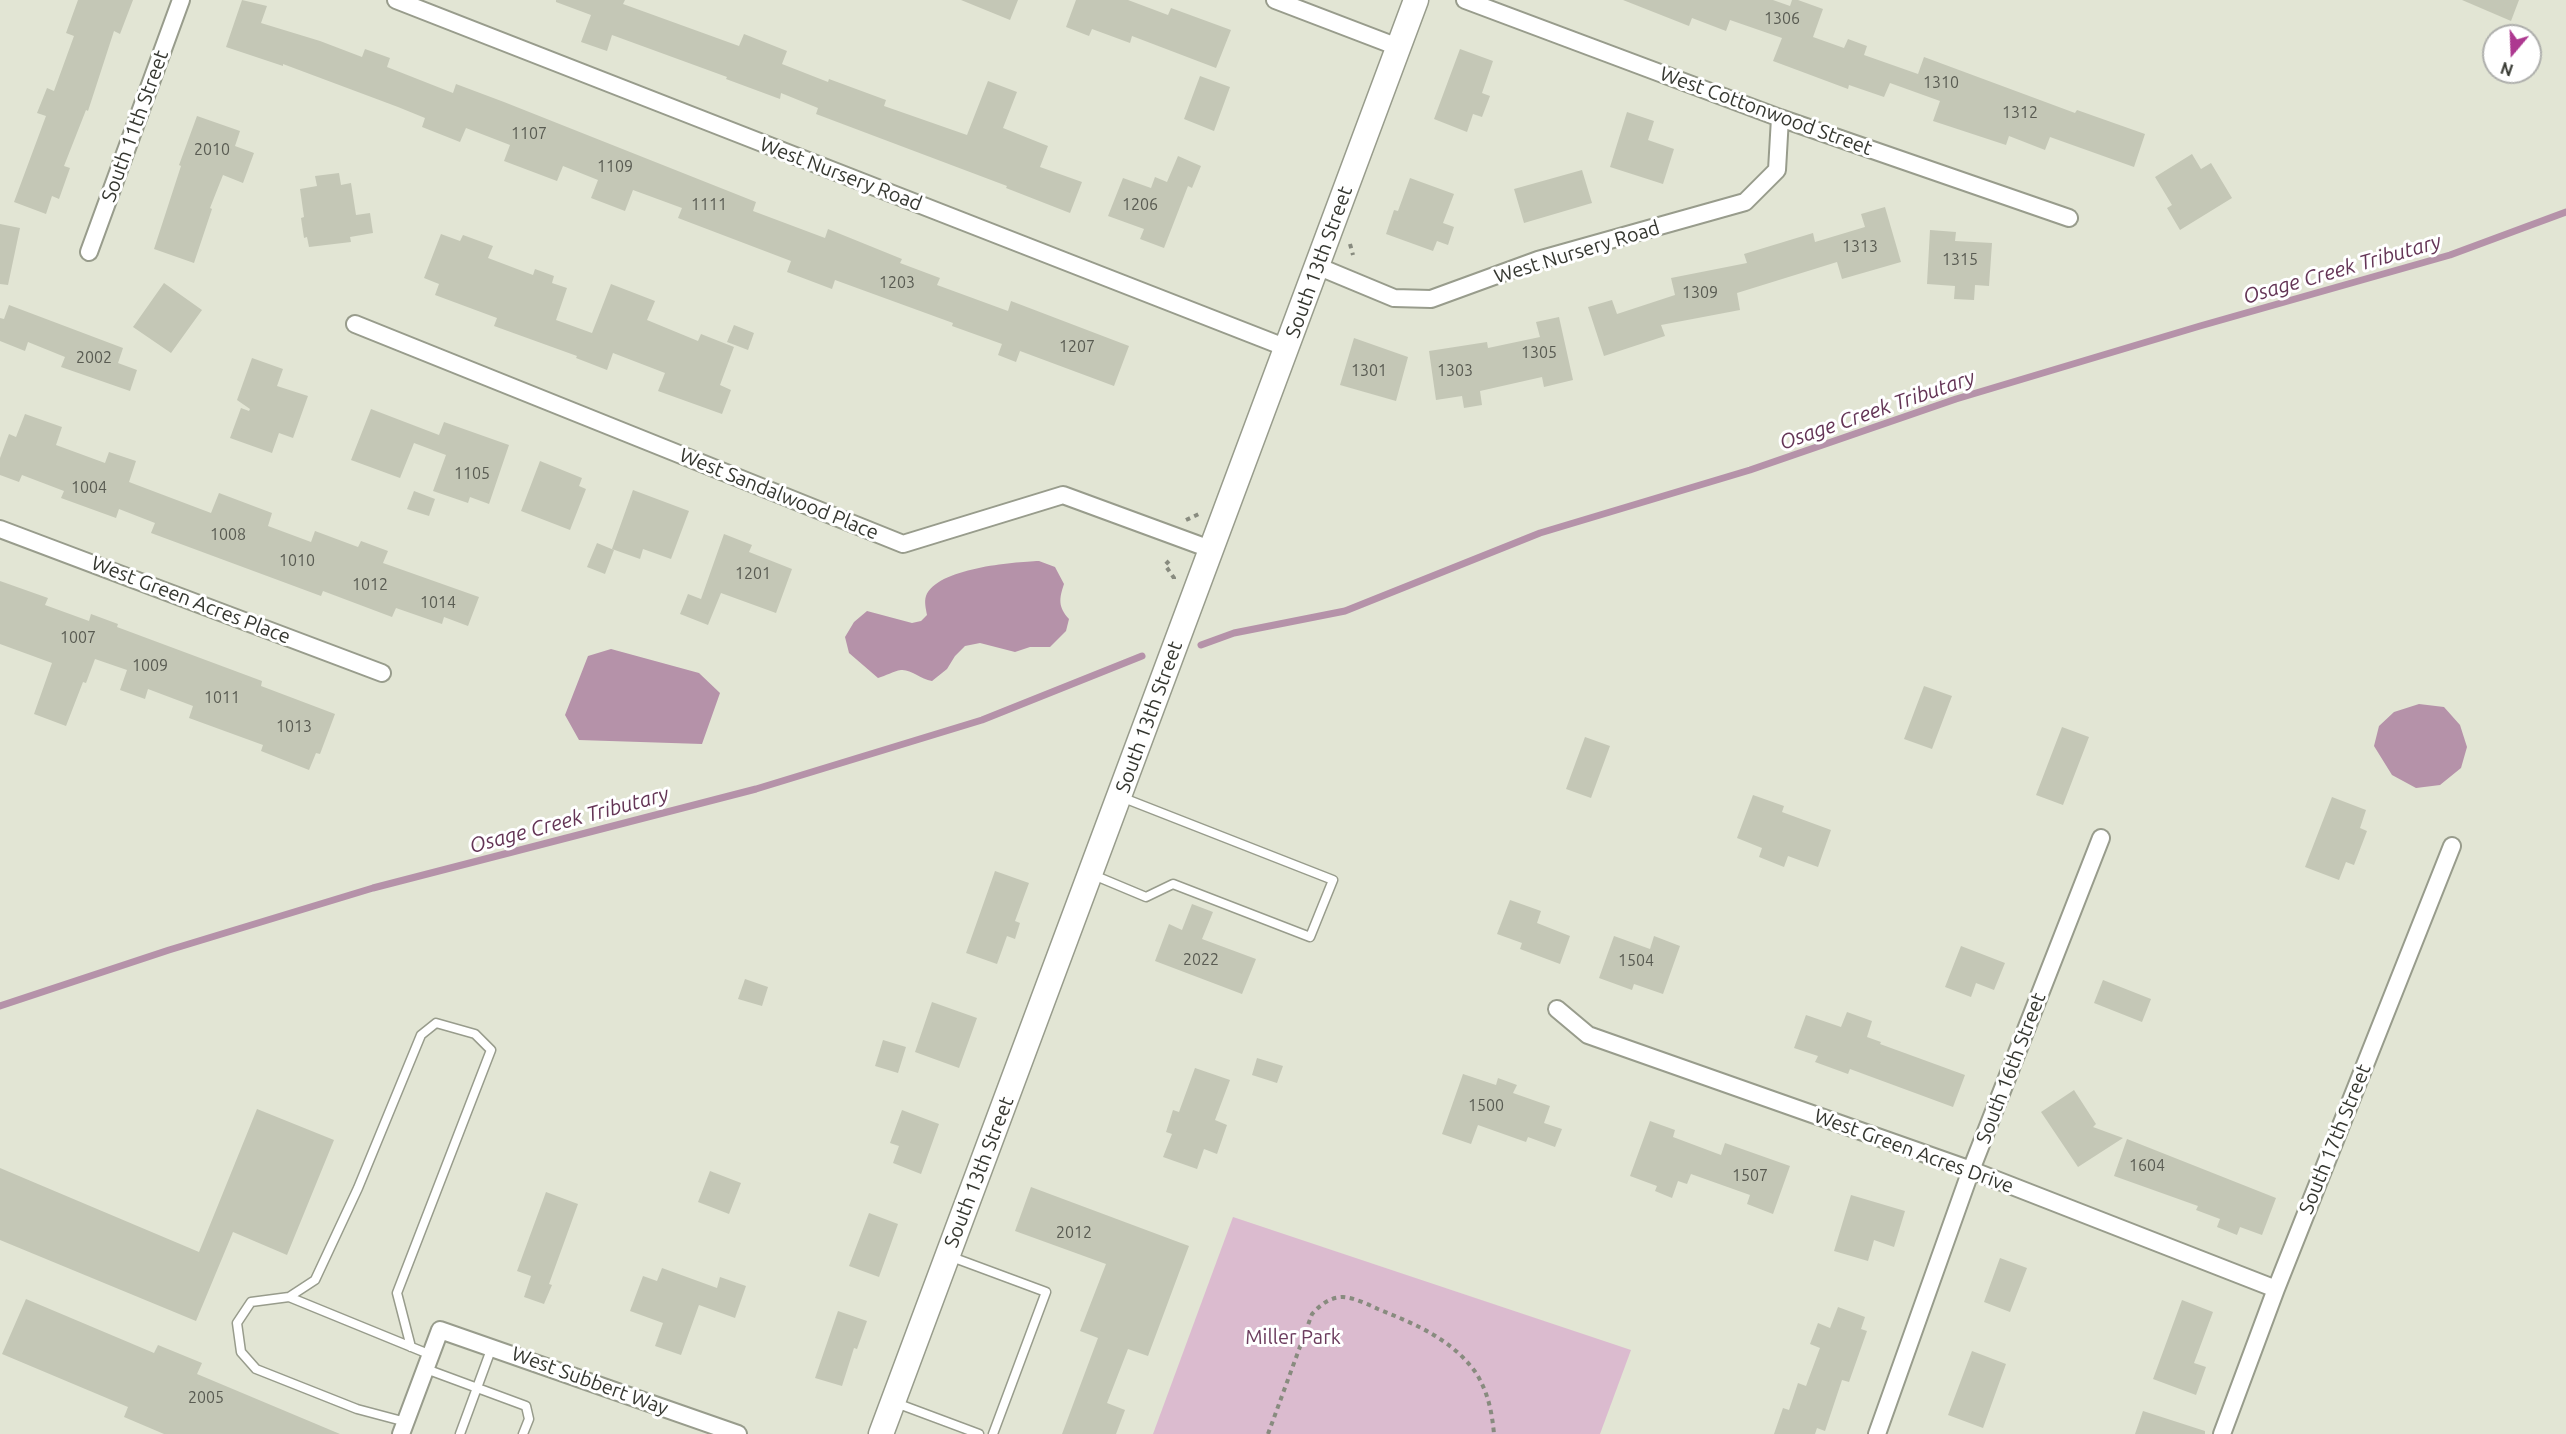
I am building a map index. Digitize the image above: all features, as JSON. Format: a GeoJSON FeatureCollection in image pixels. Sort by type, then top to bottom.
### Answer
{"type":"FeatureCollection","features":[{"type":"Feature","properties":{"kind":"street","name":"South 11th Street"},"geometry":{"type":"LineString","coordinates":[[90,252],[181,0]]}},
{"type":"Feature","properties":{"kind":"street","name":"West Nursery Road"},"geometry":{"type":"LineString","coordinates":[[396,0],[1287,348]]}},
{"type":"Feature","properties":{"kind":"street"},"geometry":{"type":"LineString","coordinates":[[1275,0],[1398,47]]}},
{"type":"Feature","properties":{"kind":"street","name":"South 13th Street"},"geometry":{"type":"LineString","coordinates":[[881,1434],[1416,0]]}},
{"type":"Feature","properties":{"kind":"street","name":"West Cottonwood Street"},"geometry":{"type":"LineString","coordinates":[[1465,0],[1780,118],[2068,218]]}},
{"type":"Feature","properties":{"kind":"street","name":"West Nursery Road"},"geometry":{"type":"LineString","coordinates":[[1317,266],[1394,298],[1431,299],[1538,260],[1745,202],[1777,170],[1780,118]]}},
{"type":"Feature","properties":{"kind":"street","name":"West Sandalwood Place"},"geometry":{"type":"LineString","coordinates":[[355,324],[903,544],[1063,495],[1210,549]]}},
{"type":"Feature","properties":{"kind":"street","name":"West Green Acres Place"},"geometry":{"type":"LineString","coordinates":[[0,529],[382,673]]}},
{"type":"Feature","properties":{"kind":"street","name":"South 16th Street"},"geometry":{"type":"LineString","coordinates":[[1877,1434],[1971,1170],[2101,838]]}},
{"type":"Feature","properties":{"kind":"street","name":"South 17th Street"},"geometry":{"type":"LineString","coordinates":[[2222,1434],[2276,1289],[2452,846]]}},
{"type":"Feature","properties":{"kind":"street","name":"West Green Acres Drive"},"geometry":{"type":"LineString","coordinates":[[1557,1009],[1588,1035],[1971,1170],[2276,1289]]}},
{"type":"Feature","properties":{"kind":"street","name":"West Subbert Way"},"geometry":{"type":"LineString","coordinates":[[428,1362],[440,1330],[738,1434]]}},
{"type":"Feature","properties":{"kind":"street"},"geometry":{"type":"LineString","coordinates":[[403,1428],[428,1362]]}},
{"type":"Feature","properties":{"kind":"lane"},"geometry":{"type":"LineString","coordinates":[[1090,874],[1146,897],[1173,884],[1310,937],[1333,880],[1119,796]]}},
{"type":"Feature","properties":{"kind":"lane"},"geometry":{"type":"LineString","coordinates":[[403,1428],[256,1369],[241,1352],[237,1323],[251,1302],[290,1297],[315,1280],[358,1188],[421,1035],[436,1023],[475,1034],[491,1050],[397,1293],[411,1347]]}},
{"type":"Feature","properties":{"kind":"lane"},"geometry":{"type":"LineString","coordinates":[[948,1255],[1046,1292],[993,1434]]}},
{"type":"Feature","properties":{"kind":"lane"},"geometry":{"type":"LineString","coordinates":[[290,1297],[411,1347],[428,1362],[477,1388],[526,1406],[529,1419],[523,1434]]}},
{"type":"Feature","properties":{"kind":"lane"},"geometry":{"type":"LineString","coordinates":[[460,1434],[493,1347]]}},
{"type":"Feature","properties":{"kind":"lane"},"geometry":{"type":"LineString","coordinates":[[892,1402],[979,1434]]}},
{"type":"Feature","properties":{"kind":"path"},"geometry":{"type":"LineString","coordinates":[[1268,1434],[1312,1314],[1321,1304],[1344,1297],[1417,1325],[1461,1355],[1476,1374],[1486,1394],[1492,1414],[1494,1434]]}},
{"type":"Feature","properties":{"kind":"green space","name":"Miller Park"},"geometry":{"type":"Polygon","coordinates":[[[1233,1217],[1631,1350],[1600,1434],[1153,1434],[1233,1217]]]}},
{"type":"Feature","properties":{"kind":"shaded area"},"geometry":{"type":"Polygon","coordinates":[[[1039,561],[1055,567],[1064,584],[1061,603],[1069,619],[1066,631],[1050,647],[1030,647],[1015,652],[980,643],[965,646],[947,669],[932,681],[905,670],[895,671],[878,678],[849,653],[845,637],[854,622],[867,611],[912,623],[921,621],[927,615],[926,596],[933,586],[945,579],[977,568],[1039,561]]]}},
{"type":"Feature","properties":{"kind":"shaded area"},"geometry":{"type":"Polygon","coordinates":[[[611,649],[699,673],[720,693],[702,744],[579,740],[565,715],[588,656],[611,649]]]}},
{"type":"Feature","properties":{"kind":"shaded area"},"geometry":{"type":"Polygon","coordinates":[[[2419,704],[2444,707],[2460,725],[2467,747],[2461,768],[2440,785],[2416,788],[2392,775],[2374,746],[2379,726],[2394,712],[2419,704]]]}},
{"type":"Feature","properties":{"kind":"building"},"geometry":{"type":"Polygon","coordinates":[[[78,0],[133,0],[120,34],[114,31],[88,111],[86,110],[64,166],[70,168],[59,199],[52,196],[46,214],[14,202],[46,116],[37,113],[47,88],[54,91],[74,36],[66,33],[78,0]]]}},
{"type":"Feature","properties":{"kind":"building"},"geometry":{"type":"Polygon","coordinates":[[[242,0],[267,6],[261,23],[362,57],[365,49],[390,58],[387,67],[453,93],[456,84],[756,202],[753,211],[825,238],[828,229],[902,259],[900,263],[940,278],[937,285],[1008,311],[1011,301],[1129,346],[1114,386],[1020,351],[1016,362],[998,355],[1002,344],[952,326],[953,323],[835,280],[832,289],[787,272],[791,261],[678,218],[682,208],[633,190],[625,211],[591,198],[598,180],[563,166],[557,181],[504,161],[510,145],[466,128],[460,142],[422,127],[425,118],[398,107],[283,64],[283,66],[226,47],[242,0]]]}},
{"type":"Feature","properties":{"kind":"building"},"geometry":{"type":"Polygon","coordinates":[[[556,0],[625,0],[623,4],[739,46],[744,34],[787,51],[782,64],[828,82],[829,79],[886,100],[884,106],[967,135],[988,81],[1017,92],[1003,128],[1048,146],[1040,167],[1082,182],[1070,213],[1006,188],[1007,186],[816,114],[818,108],[781,93],[780,99],[612,35],[607,51],[581,42],[591,15],[556,2],[556,0]]]}},
{"type":"Feature","properties":{"kind":"building"},"geometry":{"type":"Polygon","coordinates":[[[961,0],[1018,0],[1010,20],[961,0]]]}},
{"type":"Feature","properties":{"kind":"building"},"geometry":{"type":"Polygon","coordinates":[[[1076,0],[1128,0],[1168,15],[1171,8],[1231,30],[1216,68],[1132,36],[1130,43],[1092,29],[1089,36],[1066,27],[1076,0]]]}},
{"type":"Feature","properties":{"kind":"building"},"geometry":{"type":"Polygon","coordinates":[[[1623,0],[1773,0],[1790,6],[1792,0],[1798,0],[1823,9],[1813,37],[1844,48],[1848,39],[1867,46],[1864,55],[1918,74],[1924,57],[2075,113],[2077,110],[2145,134],[2134,167],[2050,137],[2045,150],[2009,136],[2006,145],[1933,121],[1940,101],[1890,83],[1884,97],[1849,85],[1848,89],[1773,61],[1782,38],[1730,20],[1726,31],[1692,18],[1689,26],[1623,0]]]}},
{"type":"Feature","properties":{"kind":"building"},"geometry":{"type":"Polygon","coordinates":[[[2462,0],[2519,0],[2511,21],[2462,0]]]}},
{"type":"Feature","properties":{"kind":"building"},"geometry":{"type":"Polygon","coordinates":[[[1460,49],[1493,61],[1482,93],[1490,96],[1482,117],[1473,114],[1467,132],[1434,119],[1460,49]]]}},
{"type":"Feature","properties":{"kind":"building"},"geometry":{"type":"Polygon","coordinates":[[[1200,76],[1230,87],[1214,131],[1184,119],[1200,76]]]}},
{"type":"Feature","properties":{"kind":"building"},"geometry":{"type":"Polygon","coordinates":[[[1627,112],[1654,121],[1648,140],[1674,149],[1663,184],[1610,167],[1627,112]]]}},
{"type":"Feature","properties":{"kind":"building"},"geometry":{"type":"Polygon","coordinates":[[[197,116],[240,131],[235,146],[254,153],[243,183],[223,175],[210,208],[212,209],[194,263],[154,249],[181,166],[179,165],[197,116]]]}},
{"type":"Feature","properties":{"kind":"building"},"geometry":{"type":"Polygon","coordinates":[[[2192,154],[2201,169],[2211,163],[2232,198],[2180,230],[2167,208],[2172,205],[2155,177],[2192,154]]]}},
{"type":"Feature","properties":{"kind":"building"},"geometry":{"type":"Polygon","coordinates":[[[1178,156],[1201,166],[1192,188],[1188,186],[1164,248],[1140,239],[1144,229],[1108,216],[1123,178],[1151,188],[1155,177],[1167,182],[1178,156]]]}},
{"type":"Feature","properties":{"kind":"building"},"geometry":{"type":"Polygon","coordinates":[[[1582,170],[1592,203],[1524,223],[1514,189],[1582,170]]]}},
{"type":"Feature","properties":{"kind":"building"},"geometry":{"type":"Polygon","coordinates":[[[339,173],[341,185],[351,183],[356,215],[370,213],[373,233],[350,237],[351,242],[309,247],[307,237],[304,238],[300,189],[317,186],[315,176],[339,173]]]}},
{"type":"Feature","properties":{"kind":"building"},"geometry":{"type":"Polygon","coordinates":[[[1410,178],[1454,194],[1443,223],[1454,227],[1448,245],[1437,241],[1433,251],[1386,234],[1394,210],[1398,211],[1410,178]]]}},
{"type":"Feature","properties":{"kind":"building"},"geometry":{"type":"Polygon","coordinates":[[[1885,207],[1901,262],[1842,279],[1837,262],[1737,293],[1740,310],[1661,325],[1665,336],[1604,356],[1588,307],[1612,300],[1617,314],[1675,295],[1671,278],[1747,263],[1744,254],[1813,233],[1815,242],[1865,227],[1861,214],[1885,207]]]}},
{"type":"Feature","properties":{"kind":"building"},"geometry":{"type":"Polygon","coordinates":[[[0,224],[20,228],[8,285],[0,284],[0,224]]]}},
{"type":"Feature","properties":{"kind":"building"},"geometry":{"type":"Polygon","coordinates":[[[1930,230],[1956,232],[1955,241],[1992,243],[1989,286],[1975,285],[1974,300],[1954,299],[1955,286],[1927,284],[1930,230]]]}},
{"type":"Feature","properties":{"kind":"building"},"geometry":{"type":"Polygon","coordinates":[[[441,234],[460,241],[463,235],[493,246],[488,258],[533,275],[535,269],[554,276],[552,283],[567,288],[556,320],[592,333],[611,284],[655,301],[647,320],[698,341],[701,334],[734,347],[720,385],[731,390],[722,414],[658,391],[665,373],[613,353],[607,370],[576,358],[577,356],[494,326],[497,318],[435,295],[439,284],[424,278],[441,234]]]}},
{"type":"Feature","properties":{"kind":"building"},"geometry":{"type":"Polygon","coordinates":[[[164,283],[202,310],[171,353],[133,327],[164,283]]]}},
{"type":"Feature","properties":{"kind":"building"},"geometry":{"type":"Polygon","coordinates":[[[9,305],[123,348],[118,363],[137,370],[130,391],[61,367],[65,357],[28,342],[25,351],[0,341],[0,318],[4,319],[9,305]]]}},
{"type":"Feature","properties":{"kind":"building"},"geometry":{"type":"Polygon","coordinates":[[[1559,317],[1573,380],[1544,387],[1542,377],[1480,391],[1482,405],[1464,408],[1462,396],[1436,400],[1429,351],[1487,342],[1488,348],[1540,337],[1536,322],[1559,317]]]}},
{"type":"Feature","properties":{"kind":"building"},"geometry":{"type":"Polygon","coordinates":[[[734,325],[754,333],[748,350],[727,342],[734,325]]]}},
{"type":"Feature","properties":{"kind":"building"},"geometry":{"type":"Polygon","coordinates":[[[1354,338],[1408,357],[1396,401],[1340,385],[1354,338]]]}},
{"type":"Feature","properties":{"kind":"building"},"geometry":{"type":"Polygon","coordinates":[[[252,358],[283,369],[277,386],[308,396],[293,438],[279,433],[272,453],[230,438],[241,408],[249,411],[250,409],[237,400],[252,358]]]}},
{"type":"Feature","properties":{"kind":"building"},"geometry":{"type":"Polygon","coordinates":[[[371,409],[439,435],[444,422],[509,445],[489,504],[470,497],[468,503],[433,491],[446,455],[414,443],[400,478],[351,460],[371,409]]]}},
{"type":"Feature","properties":{"kind":"building"},"geometry":{"type":"Polygon","coordinates":[[[25,414],[62,427],[56,445],[105,463],[109,452],[136,461],[129,482],[211,513],[219,493],[272,513],[268,526],[311,542],[315,531],[358,547],[361,541],[388,551],[383,563],[479,597],[468,626],[444,617],[442,624],[396,608],[392,617],[323,591],[321,596],[151,533],[155,523],[119,509],[116,518],[61,498],[64,491],[22,475],[19,482],[0,475],[0,458],[9,434],[16,437],[25,414]]]}},
{"type":"Feature","properties":{"kind":"building"},"geometry":{"type":"Polygon","coordinates":[[[540,461],[582,478],[579,486],[586,489],[570,530],[521,511],[540,461]]]}},
{"type":"Feature","properties":{"kind":"building"},"geometry":{"type":"Polygon","coordinates":[[[633,490],[689,511],[671,559],[643,549],[640,559],[612,549],[633,490]]]}},
{"type":"Feature","properties":{"kind":"building"},"geometry":{"type":"Polygon","coordinates":[[[414,491],[435,499],[429,516],[407,509],[414,491]]]}},
{"type":"Feature","properties":{"kind":"building"},"geometry":{"type":"Polygon","coordinates":[[[724,534],[752,545],[749,552],[792,569],[776,613],[721,593],[708,625],[680,614],[688,594],[701,599],[724,534]]]}},
{"type":"Feature","properties":{"kind":"building"},"geometry":{"type":"Polygon","coordinates":[[[597,543],[614,550],[605,574],[587,567],[597,543]]]}},
{"type":"Feature","properties":{"kind":"building"},"geometry":{"type":"Polygon","coordinates":[[[0,581],[48,598],[45,605],[89,621],[91,614],[118,624],[117,627],[262,681],[261,686],[335,714],[320,754],[316,753],[309,770],[261,751],[263,745],[189,718],[193,706],[148,689],[145,699],[120,690],[127,670],[95,659],[86,683],[83,682],[66,726],[34,714],[52,663],[0,644],[0,581]]]}},
{"type":"Feature","properties":{"kind":"building"},"geometry":{"type":"Polygon","coordinates":[[[1924,686],[1952,696],[1932,749],[1904,739],[1924,686]]]}},
{"type":"Feature","properties":{"kind":"building"},"geometry":{"type":"Polygon","coordinates":[[[2062,727],[2089,737],[2063,805],[2036,795],[2062,727]]]}},
{"type":"Feature","properties":{"kind":"building"},"geometry":{"type":"Polygon","coordinates":[[[1585,737],[1610,746],[1591,798],[1566,789],[1585,737]]]}},
{"type":"Feature","properties":{"kind":"building"},"geometry":{"type":"Polygon","coordinates":[[[1753,795],[1784,806],[1782,812],[1831,830],[1818,867],[1788,856],[1784,867],[1759,857],[1762,848],[1737,838],[1753,795]]]}},
{"type":"Feature","properties":{"kind":"building"},"geometry":{"type":"Polygon","coordinates":[[[2332,797],[2366,810],[2360,828],[2367,831],[2354,865],[2346,862],[2339,880],[2305,867],[2332,797]]]}},
{"type":"Feature","properties":{"kind":"building"},"geometry":{"type":"Polygon","coordinates":[[[995,871],[1029,883],[1015,921],[1020,923],[1015,939],[1007,936],[997,964],[966,953],[995,871]]]}},
{"type":"Feature","properties":{"kind":"building"},"geometry":{"type":"Polygon","coordinates":[[[1510,900],[1541,911],[1537,923],[1570,936],[1560,964],[1520,949],[1522,943],[1497,934],[1510,900]]]}},
{"type":"Feature","properties":{"kind":"building"},"geometry":{"type":"Polygon","coordinates":[[[1192,904],[1213,912],[1202,939],[1256,959],[1242,994],[1155,961],[1169,924],[1182,930],[1192,904]]]}},
{"type":"Feature","properties":{"kind":"building"},"geometry":{"type":"Polygon","coordinates":[[[1614,936],[1650,949],[1654,936],[1680,946],[1663,994],[1634,984],[1632,990],[1599,978],[1614,936]]]}},
{"type":"Feature","properties":{"kind":"building"},"geometry":{"type":"Polygon","coordinates":[[[1961,946],[2005,963],[1994,990],[1976,983],[1971,997],[1945,987],[1961,946]]]}},
{"type":"Feature","properties":{"kind":"building"},"geometry":{"type":"Polygon","coordinates":[[[745,979],[768,987],[762,1006],[738,999],[745,979]]]}},
{"type":"Feature","properties":{"kind":"building"},"geometry":{"type":"Polygon","coordinates":[[[2103,980],[2151,999],[2142,1022],[2094,1003],[2103,980]]]}},
{"type":"Feature","properties":{"kind":"building"},"geometry":{"type":"Polygon","coordinates":[[[932,1002],[977,1018],[959,1068],[915,1052],[932,1002]]]}},
{"type":"Feature","properties":{"kind":"building"},"geometry":{"type":"Polygon","coordinates":[[[1847,1012],[1872,1021],[1867,1037],[1881,1042],[1880,1044],[1965,1075],[1953,1107],[1850,1069],[1848,1074],[1815,1062],[1818,1056],[1794,1048],[1806,1015],[1841,1027],[1847,1012]]]}},
{"type":"Feature","properties":{"kind":"building"},"geometry":{"type":"Polygon","coordinates":[[[883,1040],[906,1047],[898,1073],[875,1066],[883,1040]]]}},
{"type":"Feature","properties":{"kind":"building"},"geometry":{"type":"Polygon","coordinates":[[[1257,1058],[1283,1066],[1277,1083],[1252,1075],[1257,1058]]]}},
{"type":"Feature","properties":{"kind":"building"},"geometry":{"type":"Polygon","coordinates":[[[1195,1068],[1230,1080],[1215,1120],[1227,1125],[1217,1154],[1204,1149],[1197,1169],[1163,1157],[1172,1134],[1166,1132],[1173,1110],[1179,1112],[1195,1068]]]}},
{"type":"Feature","properties":{"kind":"building"},"geometry":{"type":"Polygon","coordinates":[[[1463,1074],[1496,1085],[1498,1078],[1517,1085],[1513,1093],[1550,1106],[1544,1123],[1562,1129],[1555,1147],[1528,1137],[1526,1142],[1478,1125],[1471,1144],[1442,1134],[1463,1074]]]}},
{"type":"Feature","properties":{"kind":"building"},"geometry":{"type":"Polygon","coordinates":[[[2074,1090],[2096,1124],[2093,1127],[2123,1138],[2078,1167],[2041,1112],[2074,1090]]]}},
{"type":"Feature","properties":{"kind":"building"},"geometry":{"type":"Polygon","coordinates":[[[257,1109],[334,1140],[287,1255],[233,1232],[196,1321],[0,1240],[0,1168],[199,1252],[257,1109]]]}},
{"type":"Feature","properties":{"kind":"building"},"geometry":{"type":"Polygon","coordinates":[[[902,1110],[939,1124],[921,1174],[893,1163],[899,1146],[890,1143],[902,1110]]]}},
{"type":"Feature","properties":{"kind":"building"},"geometry":{"type":"Polygon","coordinates":[[[1650,1121],[1675,1130],[1673,1137],[1721,1155],[1725,1143],[1790,1166],[1773,1214],[1747,1204],[1750,1195],[1691,1174],[1687,1184],[1678,1181],[1672,1198],[1655,1191],[1657,1186],[1630,1176],[1650,1121]]]}},
{"type":"Feature","properties":{"kind":"building"},"geometry":{"type":"Polygon","coordinates":[[[2127,1139],[2276,1198],[2262,1235],[2240,1227],[2237,1235],[2217,1227],[2220,1219],[2196,1210],[2198,1206],[2114,1176],[2127,1139]]]}},
{"type":"Feature","properties":{"kind":"building"},"geometry":{"type":"Polygon","coordinates":[[[710,1171],[741,1183],[729,1214],[698,1202],[710,1171]]]}},
{"type":"Feature","properties":{"kind":"building"},"geometry":{"type":"Polygon","coordinates":[[[1031,1187],[1189,1246],[1148,1356],[1128,1349],[1107,1403],[1125,1410],[1116,1434],[1062,1434],[1098,1338],[1080,1331],[1106,1264],[1015,1231],[1031,1187]]]}},
{"type":"Feature","properties":{"kind":"building"},"geometry":{"type":"Polygon","coordinates":[[[546,1192],[578,1204],[544,1304],[524,1297],[531,1276],[517,1271],[546,1192]]]}},
{"type":"Feature","properties":{"kind":"building"},"geometry":{"type":"Polygon","coordinates":[[[1851,1195],[1905,1211],[1894,1247],[1874,1240],[1868,1261],[1834,1251],[1851,1195]]]}},
{"type":"Feature","properties":{"kind":"building"},"geometry":{"type":"Polygon","coordinates":[[[869,1213],[898,1224],[879,1277],[849,1266],[869,1213]]]}},
{"type":"Feature","properties":{"kind":"building"},"geometry":{"type":"Polygon","coordinates":[[[2000,1258],[2027,1268],[2010,1312],[1984,1302],[2000,1258]]]}},
{"type":"Feature","properties":{"kind":"building"},"geometry":{"type":"Polygon","coordinates":[[[662,1268],[717,1288],[720,1277],[746,1286],[735,1318],[699,1305],[681,1355],[655,1346],[663,1323],[630,1311],[643,1276],[657,1281],[662,1268]]]}},
{"type":"Feature","properties":{"kind":"building"},"geometry":{"type":"Polygon","coordinates":[[[26,1299],[154,1353],[158,1345],[202,1363],[197,1374],[340,1434],[164,1434],[124,1417],[128,1407],[2,1354],[26,1299]]]}},
{"type":"Feature","properties":{"kind":"building"},"geometry":{"type":"Polygon","coordinates":[[[2182,1300],[2213,1312],[2194,1363],[2206,1367],[2196,1395],[2153,1379],[2182,1300]]]}},
{"type":"Feature","properties":{"kind":"building"},"geometry":{"type":"Polygon","coordinates":[[[1838,1307],[1865,1317],[1861,1329],[1867,1331],[1849,1382],[1842,1380],[1825,1431],[1817,1428],[1815,1434],[1774,1434],[1783,1408],[1789,1410],[1798,1383],[1806,1386],[1820,1348],[1810,1344],[1818,1323],[1830,1328],[1838,1307]]]}},
{"type":"Feature","properties":{"kind":"building"},"geometry":{"type":"Polygon","coordinates":[[[838,1311],[867,1321],[857,1349],[854,1348],[842,1386],[815,1378],[838,1311]]]}},
{"type":"Feature","properties":{"kind":"building"},"geometry":{"type":"Polygon","coordinates":[[[1972,1351],[2006,1364],[1983,1428],[1948,1415],[1972,1351]]]}},
{"type":"Feature","properties":{"kind":"building"},"geometry":{"type":"Polygon","coordinates":[[[2143,1411],[2205,1431],[2205,1434],[2135,1434],[2143,1411]]]}},
{"type":"Feature","properties":{"kind":"waterway","name":"Osage Creek Tributary"},"geometry":{"type":"LineString","coordinates":[[1201,645],[1234,633],[1345,611],[1540,533],[1750,470],[1956,399],[2450,255],[2566,212]]}},
{"type":"Feature","properties":{"kind":"waterway","name":"Osage Creek Tributary"},"geometry":{"type":"LineString","coordinates":[[0,1006],[169,950],[373,888],[756,789],[982,720],[1142,656]]}}]}
